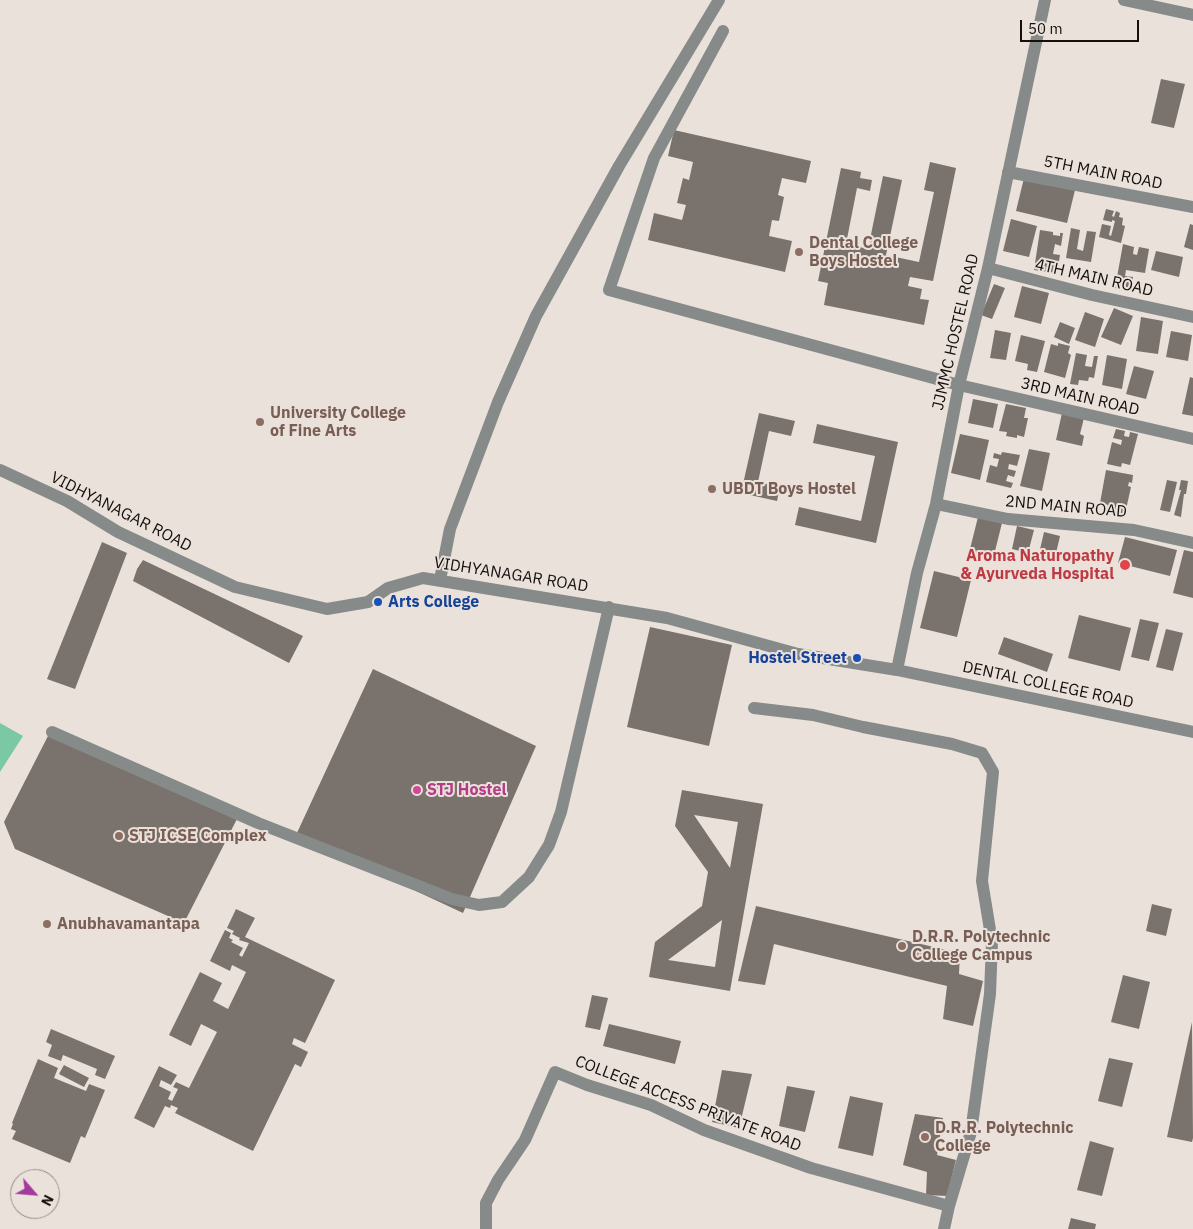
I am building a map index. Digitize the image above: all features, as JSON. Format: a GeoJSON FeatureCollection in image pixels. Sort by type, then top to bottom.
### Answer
{"type":"FeatureCollection","features":[{"type":"Feature","properties":{"kind":"street"},"geometry":{"type":"LineString","coordinates":[[440,580],[450,530],[498,402],[536,316],[619,166],[719,0]]}},
{"type":"Feature","properties":{"kind":"street","name":"JJMMC HOSTEL ROAD"},"geometry":{"type":"LineString","coordinates":[[897,670],[917,573],[936,504],[959,385],[988,268],[1045,0]]}},
{"type":"Feature","properties":{"kind":"street"},"geometry":{"type":"LineString","coordinates":[[1124,0],[1193,15]]}},
{"type":"Feature","properties":{"kind":"street","name":"3RD MAIN ROAD"},"geometry":{"type":"LineString","coordinates":[[723,31],[654,158],[610,290],[959,385],[1193,439]]}},
{"type":"Feature","properties":{"kind":"street","name":"5TH MAIN ROAD"},"geometry":{"type":"LineString","coordinates":[[1008,172],[1193,207]]}},
{"type":"Feature","properties":{"kind":"street","name":"4TH MAIN ROAD"},"geometry":{"type":"LineString","coordinates":[[988,268],[1092,295],[1193,318]]}},
{"type":"Feature","properties":{"kind":"street","name":"VIDHYANAGAR ROAD"},"geometry":{"type":"LineString","coordinates":[[0,470],[67,501],[118,532],[235,587],[327,609],[368,602],[388,588],[423,578],[667,618],[798,654],[897,670]]}},
{"type":"Feature","properties":{"kind":"street","name":"2ND MAIN ROAD"},"geometry":{"type":"LineString","coordinates":[[936,504],[1008,519],[1134,530],[1193,543]]}},
{"type":"Feature","properties":{"kind":"street"},"geometry":{"type":"LineString","coordinates":[[52,732],[258,823],[452,900],[479,905],[502,902],[529,877],[550,845],[561,812],[609,607]]}},
{"type":"Feature","properties":{"kind":"street","name":"DENTAL COLLEGE ROAD"},"geometry":{"type":"LineString","coordinates":[[897,670],[1193,732]]}},
{"type":"Feature","properties":{"kind":"street"},"geometry":{"type":"LineString","coordinates":[[754,708],[813,715],[863,727],[952,744],[982,753],[992,772],[982,881],[992,942],[990,994],[971,1132],[944,1229]]}},
{"type":"Feature","properties":{"kind":"street","name":"COLLEGE ACCESS PRIVATE ROAD"},"geometry":{"type":"LineString","coordinates":[[486,1229],[486,1203],[498,1180],[525,1140],[555,1072],[587,1085],[650,1105],[704,1130],[811,1168],[949,1206]]}},
{"type":"Feature","properties":{"kind":"green space"},"geometry":{"type":"Polygon","coordinates":[[[0,723],[23,736],[0,772],[0,723]]]}},
{"type":"Feature","properties":{"kind":"building"},"geometry":{"type":"Polygon","coordinates":[[[1161,79],[1185,84],[1174,128],[1151,123],[1161,79]]]}},
{"type":"Feature","properties":{"kind":"building"},"geometry":{"type":"Polygon","coordinates":[[[674,130],[811,161],[806,183],[782,178],[778,195],[784,197],[779,221],[772,220],[769,236],[792,241],[785,272],[648,240],[654,213],[682,220],[686,205],[677,203],[683,178],[689,180],[693,162],[668,156],[674,130]]]}},
{"type":"Feature","properties":{"kind":"building"},"geometry":{"type":"Polygon","coordinates":[[[930,162],[956,168],[933,281],[910,277],[908,286],[922,289],[920,299],[929,300],[924,325],[824,305],[828,283],[818,281],[841,168],[861,172],[860,178],[872,180],[870,191],[857,188],[846,244],[868,249],[883,176],[902,180],[886,255],[919,262],[934,192],[924,190],[930,162]]]}},
{"type":"Feature","properties":{"kind":"building"},"geometry":{"type":"Polygon","coordinates":[[[1024,178],[1075,190],[1067,223],[1016,211],[1024,178]]]}},
{"type":"Feature","properties":{"kind":"building"},"geometry":{"type":"Polygon","coordinates":[[[1106,209],[1114,211],[1112,216],[1114,217],[1116,211],[1120,213],[1119,217],[1123,218],[1122,225],[1125,226],[1121,243],[1099,237],[1102,224],[1111,226],[1109,235],[1111,236],[1115,221],[1103,220],[1106,209]]]}},
{"type":"Feature","properties":{"kind":"building"},"geometry":{"type":"Polygon","coordinates":[[[1011,219],[1037,226],[1029,257],[1003,251],[1011,219]]]}},
{"type":"Feature","properties":{"kind":"building"},"geometry":{"type":"Polygon","coordinates":[[[1190,224],[1193,225],[1193,250],[1184,247],[1190,224]]]}},
{"type":"Feature","properties":{"kind":"building"},"geometry":{"type":"Polygon","coordinates":[[[1071,228],[1080,230],[1077,249],[1083,251],[1087,231],[1096,232],[1091,262],[1066,258],[1071,228]]]}},
{"type":"Feature","properties":{"kind":"building"},"geometry":{"type":"Polygon","coordinates":[[[1040,230],[1053,232],[1053,235],[1060,236],[1060,233],[1063,233],[1061,246],[1055,244],[1053,254],[1060,255],[1057,273],[1034,270],[1040,230]]]}},
{"type":"Feature","properties":{"kind":"building"},"geometry":{"type":"Polygon","coordinates":[[[1123,244],[1134,247],[1133,254],[1137,255],[1139,247],[1149,249],[1145,273],[1126,270],[1125,276],[1133,277],[1131,291],[1115,288],[1123,244]]]}},
{"type":"Feature","properties":{"kind":"building"},"geometry":{"type":"Polygon","coordinates":[[[1156,251],[1183,257],[1179,277],[1151,270],[1156,251]]]}},
{"type":"Feature","properties":{"kind":"building"},"geometry":{"type":"Polygon","coordinates":[[[994,284],[1005,288],[992,319],[981,315],[994,284]]]}},
{"type":"Feature","properties":{"kind":"building"},"geometry":{"type":"Polygon","coordinates":[[[1022,286],[1049,293],[1041,324],[1014,317],[1022,286]]]}},
{"type":"Feature","properties":{"kind":"building"},"geometry":{"type":"Polygon","coordinates":[[[1114,308],[1133,316],[1121,345],[1101,337],[1114,308]]]}},
{"type":"Feature","properties":{"kind":"building"},"geometry":{"type":"Polygon","coordinates":[[[1085,312],[1104,319],[1095,347],[1075,340],[1085,312]]]}},
{"type":"Feature","properties":{"kind":"building"},"geometry":{"type":"Polygon","coordinates":[[[1141,317],[1163,321],[1158,354],[1136,351],[1141,317]]]}},
{"type":"Feature","properties":{"kind":"building"},"geometry":{"type":"Polygon","coordinates":[[[1060,322],[1075,328],[1069,344],[1054,337],[1060,322]]]}},
{"type":"Feature","properties":{"kind":"building"},"geometry":{"type":"Polygon","coordinates":[[[995,330],[1011,333],[1006,360],[990,358],[995,330]]]}},
{"type":"Feature","properties":{"kind":"building"},"geometry":{"type":"Polygon","coordinates":[[[1171,331],[1192,335],[1188,361],[1166,357],[1171,331]]]}},
{"type":"Feature","properties":{"kind":"building"},"geometry":{"type":"Polygon","coordinates":[[[1021,335],[1045,341],[1037,372],[1027,370],[1028,364],[1015,361],[1021,335]]]}},
{"type":"Feature","properties":{"kind":"building"},"geometry":{"type":"Polygon","coordinates":[[[1058,343],[1070,346],[1068,353],[1071,355],[1065,378],[1044,372],[1051,344],[1058,346],[1058,343]]]}},
{"type":"Feature","properties":{"kind":"building"},"geometry":{"type":"Polygon","coordinates":[[[1076,353],[1087,355],[1085,366],[1092,367],[1094,356],[1098,356],[1094,378],[1089,377],[1088,381],[1079,380],[1078,385],[1070,384],[1076,353]]]}},
{"type":"Feature","properties":{"kind":"building"},"geometry":{"type":"Polygon","coordinates":[[[1107,355],[1127,359],[1122,389],[1102,385],[1107,355]]]}},
{"type":"Feature","properties":{"kind":"building"},"geometry":{"type":"Polygon","coordinates":[[[1134,366],[1154,371],[1146,399],[1126,394],[1134,366]]]}},
{"type":"Feature","properties":{"kind":"building"},"geometry":{"type":"Polygon","coordinates":[[[1190,377],[1193,378],[1193,416],[1182,414],[1190,377]]]}},
{"type":"Feature","properties":{"kind":"building"},"geometry":{"type":"Polygon","coordinates":[[[973,399],[998,404],[993,428],[968,423],[973,399]]]}},
{"type":"Feature","properties":{"kind":"building"},"geometry":{"type":"Polygon","coordinates":[[[1006,404],[1026,408],[1024,418],[1028,418],[1024,437],[1017,435],[1017,438],[1006,436],[1007,432],[999,431],[1006,404]]]}},
{"type":"Feature","properties":{"kind":"building"},"geometry":{"type":"Polygon","coordinates":[[[759,413],[795,421],[791,436],[769,431],[758,482],[780,487],[777,501],[741,493],[759,413]]]}},
{"type":"Feature","properties":{"kind":"building"},"geometry":{"type":"Polygon","coordinates":[[[1062,413],[1084,418],[1080,434],[1084,436],[1082,446],[1056,440],[1062,413]]]}},
{"type":"Feature","properties":{"kind":"building"},"geometry":{"type":"Polygon","coordinates":[[[817,424],[898,442],[876,543],[795,525],[799,507],[861,521],[875,456],[813,443],[817,424]]]}},
{"type":"Feature","properties":{"kind":"building"},"geometry":{"type":"Polygon","coordinates":[[[1116,429],[1125,431],[1124,436],[1129,437],[1130,432],[1138,434],[1130,465],[1122,463],[1121,467],[1107,464],[1112,442],[1121,445],[1122,440],[1113,438],[1116,429]]]}},
{"type":"Feature","properties":{"kind":"building"},"geometry":{"type":"Polygon","coordinates":[[[960,434],[989,440],[980,480],[951,473],[960,434]]]}},
{"type":"Feature","properties":{"kind":"building"},"geometry":{"type":"Polygon","coordinates":[[[1029,449],[1050,453],[1042,491],[1020,486],[1029,449]]]}},
{"type":"Feature","properties":{"kind":"building"},"geometry":{"type":"Polygon","coordinates":[[[1002,452],[1020,455],[1017,466],[1009,464],[1008,469],[1016,471],[1014,477],[1008,475],[1006,481],[1013,483],[1011,488],[986,482],[990,465],[997,467],[999,459],[993,458],[994,453],[1001,455],[1002,452]]]}},
{"type":"Feature","properties":{"kind":"building"},"geometry":{"type":"Polygon","coordinates":[[[1106,470],[1133,475],[1132,483],[1129,482],[1128,486],[1131,487],[1125,514],[1107,510],[1108,505],[1100,503],[1106,470]]]}},
{"type":"Feature","properties":{"kind":"building"},"geometry":{"type":"Polygon","coordinates":[[[1167,480],[1177,482],[1170,512],[1160,510],[1167,480]]]}},
{"type":"Feature","properties":{"kind":"building"},"geometry":{"type":"Polygon","coordinates":[[[1181,480],[1188,481],[1181,517],[1174,515],[1181,490],[1179,490],[1181,480]]]}},
{"type":"Feature","properties":{"kind":"building"},"geometry":{"type":"Polygon","coordinates":[[[978,517],[1002,523],[993,559],[969,553],[978,517]]]}},
{"type":"Feature","properties":{"kind":"building"},"geometry":{"type":"Polygon","coordinates":[[[1017,526],[1034,530],[1028,553],[1012,549],[1017,526]]]}},
{"type":"Feature","properties":{"kind":"building"},"geometry":{"type":"Polygon","coordinates":[[[1044,532],[1060,536],[1054,562],[1038,558],[1044,532]]]}},
{"type":"Feature","properties":{"kind":"building"},"geometry":{"type":"Polygon","coordinates":[[[1125,537],[1177,550],[1170,576],[1118,563],[1125,537]]]}},
{"type":"Feature","properties":{"kind":"building"},"geometry":{"type":"Polygon","coordinates":[[[102,542],[127,553],[75,689],[47,679],[102,542]]]}},
{"type":"Feature","properties":{"kind":"building"},"geometry":{"type":"Polygon","coordinates":[[[1184,550],[1193,552],[1193,598],[1173,593],[1184,550]]]}},
{"type":"Feature","properties":{"kind":"building"},"geometry":{"type":"Polygon","coordinates":[[[143,560],[303,636],[289,663],[133,581],[137,569],[143,560]]]}},
{"type":"Feature","properties":{"kind":"building"},"geometry":{"type":"Polygon","coordinates":[[[934,571],[971,580],[957,637],[920,628],[934,571]]]}},
{"type":"Feature","properties":{"kind":"building"},"geometry":{"type":"Polygon","coordinates":[[[1079,615],[1131,628],[1120,671],[1068,658],[1079,615]]]}},
{"type":"Feature","properties":{"kind":"building"},"geometry":{"type":"Polygon","coordinates":[[[1140,619],[1159,623],[1149,661],[1131,657],[1140,619]]]}},
{"type":"Feature","properties":{"kind":"building"},"geometry":{"type":"Polygon","coordinates":[[[650,627],[732,645],[709,746],[627,727],[650,627]]]}},
{"type":"Feature","properties":{"kind":"building"},"geometry":{"type":"Polygon","coordinates":[[[1166,629],[1183,633],[1173,671],[1156,667],[1166,629]]]}},
{"type":"Feature","properties":{"kind":"building"},"geometry":{"type":"Polygon","coordinates":[[[1004,637],[1053,654],[1047,672],[998,654],[1004,637]]]}},
{"type":"Feature","properties":{"kind":"building","name":"STJ Hostel"},"geometry":{"type":"Polygon","coordinates":[[[373,669],[536,746],[463,913],[296,835],[373,669]]]}},
{"type":"Feature","properties":{"kind":"building","name":"STJ ICSE Complex"},"geometry":{"type":"Polygon","coordinates":[[[48,736],[238,817],[184,923],[15,849],[4,822],[48,736]]]}},
{"type":"Feature","properties":{"kind":"building"},"geometry":{"type":"Polygon","coordinates":[[[682,790],[763,804],[730,991],[649,977],[655,942],[702,906],[708,872],[675,826],[682,790]],[[694,815],[730,868],[738,822],[694,815]],[[722,920],[668,960],[715,967],[722,920]]]}},
{"type":"Feature","properties":{"kind":"building"},"geometry":{"type":"Polygon","coordinates":[[[1152,904],[1172,909],[1166,936],[1146,931],[1152,904]]]}},
{"type":"Feature","properties":{"kind":"building"},"geometry":{"type":"Polygon","coordinates":[[[756,906],[960,953],[959,974],[983,981],[973,1026],[943,1019],[947,986],[774,944],[765,985],[738,981],[756,906]]]}},
{"type":"Feature","properties":{"kind":"building"},"geometry":{"type":"Polygon","coordinates":[[[236,909],[255,918],[245,937],[335,980],[305,1043],[294,1038],[292,1044],[308,1052],[301,1067],[295,1064],[253,1151],[175,1113],[178,1108],[171,1105],[170,1108],[165,1106],[154,1128],[134,1118],[159,1066],[177,1075],[171,1085],[161,1080],[159,1086],[171,1092],[168,1099],[172,1101],[178,1089],[173,1087],[176,1082],[189,1088],[217,1032],[201,1024],[191,1046],[169,1035],[200,972],[222,983],[213,1001],[228,1009],[246,972],[232,965],[230,971],[210,961],[225,930],[231,933],[229,938],[233,940],[231,942],[243,948],[239,955],[242,957],[249,943],[239,940],[240,938],[232,934],[234,931],[227,928],[236,909]]]}},
{"type":"Feature","properties":{"kind":"building"},"geometry":{"type":"Polygon","coordinates":[[[1123,975],[1150,982],[1139,1029],[1111,1022],[1123,975]]]}},
{"type":"Feature","properties":{"kind":"building"},"geometry":{"type":"Polygon","coordinates":[[[592,995],[608,998],[600,1030],[585,1027],[592,995]]]}},
{"type":"Feature","properties":{"kind":"building"},"geometry":{"type":"Polygon","coordinates":[[[1192,1022],[1193,1138],[1192,1142],[1167,1137],[1192,1022]]]}},
{"type":"Feature","properties":{"kind":"building"},"geometry":{"type":"Polygon","coordinates":[[[609,1024],[681,1041],[675,1064],[603,1046],[609,1024]]]}},
{"type":"Feature","properties":{"kind":"building"},"geometry":{"type":"Polygon","coordinates":[[[51,1029],[115,1056],[105,1079],[95,1075],[97,1069],[63,1055],[61,1061],[48,1056],[52,1045],[46,1042],[51,1029]]]}},
{"type":"Feature","properties":{"kind":"building"},"geometry":{"type":"Polygon","coordinates":[[[1109,1058],[1133,1063],[1122,1107],[1098,1101],[1109,1058]]]}},
{"type":"Feature","properties":{"kind":"building"},"geometry":{"type":"Polygon","coordinates":[[[38,1059],[58,1068],[54,1078],[86,1091],[89,1084],[105,1090],[85,1138],[81,1136],[70,1163],[12,1139],[16,1131],[11,1129],[12,1123],[38,1059]]]}},
{"type":"Feature","properties":{"kind":"building"},"geometry":{"type":"Polygon","coordinates":[[[64,1065],[89,1078],[84,1087],[59,1074],[64,1065]]]}},
{"type":"Feature","properties":{"kind":"building"},"geometry":{"type":"Polygon","coordinates":[[[722,1070],[752,1074],[739,1128],[712,1122],[722,1070]]]}},
{"type":"Feature","properties":{"kind":"building"},"geometry":{"type":"Polygon","coordinates":[[[787,1086],[815,1091],[805,1132],[779,1126],[787,1086]]]}},
{"type":"Feature","properties":{"kind":"building"},"geometry":{"type":"Polygon","coordinates":[[[850,1096],[883,1103],[873,1156],[838,1148],[850,1096]]]}},
{"type":"Feature","properties":{"kind":"building","name":"D.R.R. Polytechnic College"},"geometry":{"type":"Polygon","coordinates":[[[915,1114],[943,1118],[937,1155],[956,1160],[947,1196],[926,1195],[927,1172],[903,1165],[915,1114]]]}},
{"type":"Feature","properties":{"kind":"building"},"geometry":{"type":"Polygon","coordinates":[[[1090,1141],[1114,1148],[1102,1196],[1077,1190],[1090,1141]]]}},
{"type":"Feature","properties":{"kind":"building"},"geometry":{"type":"Polygon","coordinates":[[[1071,1218],[1096,1224],[1095,1229],[1068,1229],[1071,1218]]]}},
{"type":"Feature","properties":{"kind":"place","name":"Dental College Boys Hostel"},"geometry":{"type":"Point","coordinates":[799,252]}},
{"type":"Feature","properties":{"kind":"place","name":"University College of Fine Arts"},"geometry":{"type":"Point","coordinates":[260,422]}},
{"type":"Feature","properties":{"kind":"place","name":"UBDT Boys Hostel"},"geometry":{"type":"Point","coordinates":[712,489]}},
{"type":"Feature","properties":{"kind":"place","name":"Aroma Naturopathy & Ayurveda Hospital"},"geometry":{"type":"Point","coordinates":[1125,565]}},
{"type":"Feature","properties":{"kind":"place","name":"Arts College"},"geometry":{"type":"Point","coordinates":[378,602]}},
{"type":"Feature","properties":{"kind":"place","name":"Hostel Street"},"geometry":{"type":"Point","coordinates":[857,658]}},
{"type":"Feature","properties":{"kind":"place","name":"STJ Hostel"},"geometry":{"type":"Point","coordinates":[417,790]}},
{"type":"Feature","properties":{"kind":"place","name":"STJ ICSE Complex"},"geometry":{"type":"Point","coordinates":[119,836]}},
{"type":"Feature","properties":{"kind":"place","name":"Anubhavamantapa"},"geometry":{"type":"Point","coordinates":[47,924]}},
{"type":"Feature","properties":{"kind":"place","name":"D.R.R. Polytechnic College Campus"},"geometry":{"type":"Point","coordinates":[902,946]}},
{"type":"Feature","properties":{"kind":"place","name":"D.R.R. Polytechnic College"},"geometry":{"type":"Point","coordinates":[925,1137]}}]}
